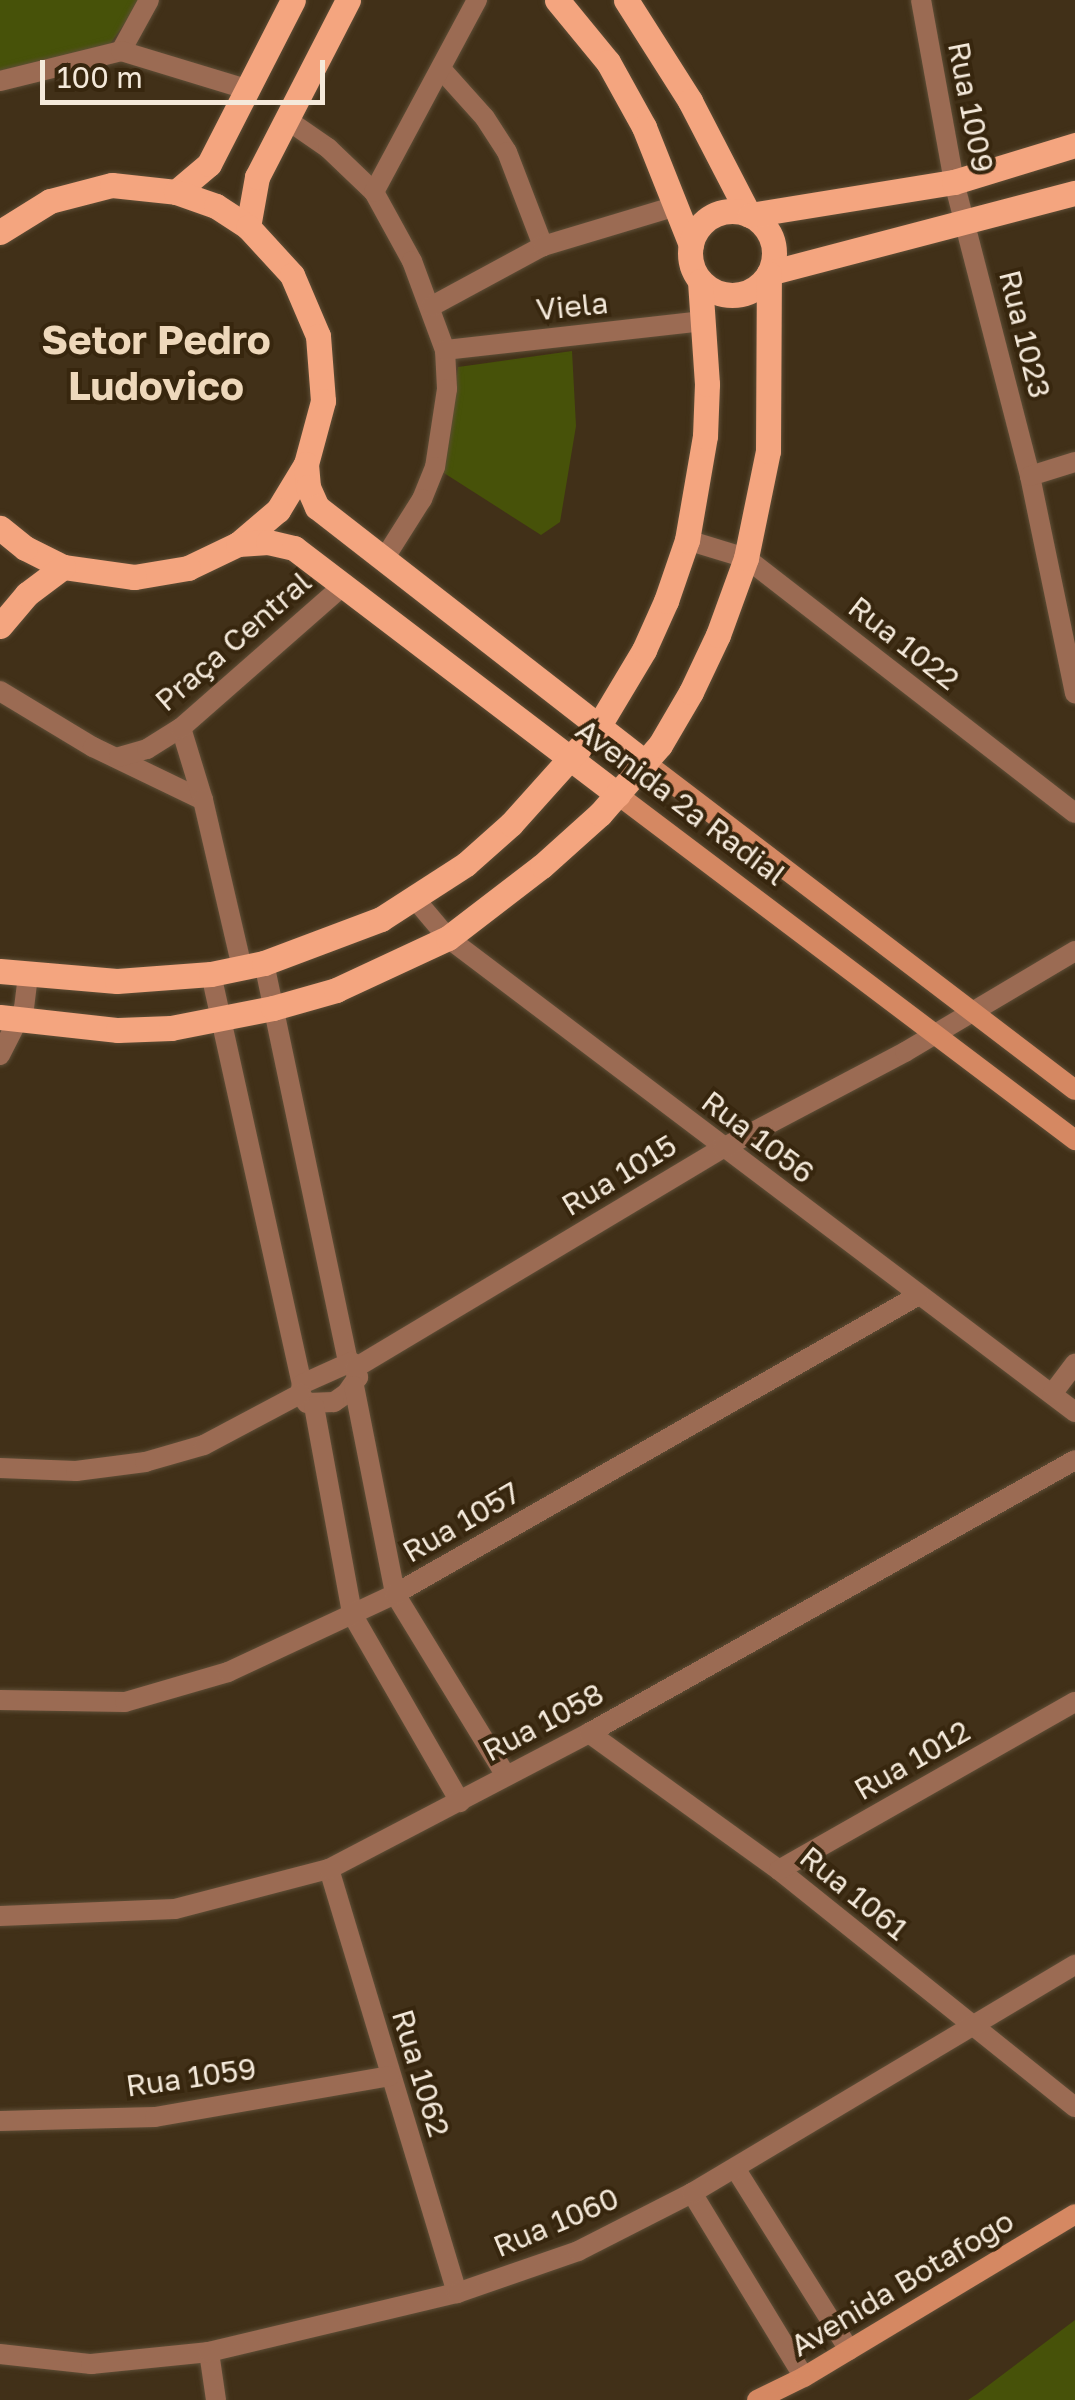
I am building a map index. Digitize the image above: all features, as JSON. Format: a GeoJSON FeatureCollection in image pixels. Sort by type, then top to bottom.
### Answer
{"type":"FeatureCollection","features":[{"type":"Feature","properties":{"kind":"main road"},"geometry":{"type":"LineString","coordinates":[[176,192],[209,164],[293,0]]}},
{"type":"Feature","properties":{"kind":"main road"},"geometry":{"type":"LineString","coordinates":[[248,227],[257,177],[348,0]]}},
{"type":"Feature","properties":{"kind":"main road"},"geometry":{"type":"LineString","coordinates":[[9,1019],[118,1030],[219,1020],[336,990],[448,938],[542,866],[618,795],[646,763],[691,692],[718,635],[746,558],[768,451],[769,274],[774,247],[761,223],[749,215],[690,101],[626,0]]}},
{"type":"Feature","properties":{"kind":"main road"},"geometry":{"type":"LineString","coordinates":[[0,971],[117,982],[211,974],[253,966],[334,940],[415,900],[512,824],[572,760],[598,727],[644,650],[687,540],[705,436],[700,281],[690,257],[691,244],[644,127],[608,62],[564,3]]}},
{"type":"Feature","properties":{"kind":"main road"},"geometry":{"type":"LineString","coordinates":[[691,244],[710,217],[729,211],[749,215],[954,182],[1075,145]]}},
{"type":"Feature","properties":{"kind":"main road"},"geometry":{"type":"LineString","coordinates":[[0,232],[50,200],[112,186],[176,192],[216,206],[248,227],[292,276],[318,336],[323,401],[306,464],[278,510],[238,544],[188,568],[134,578],[62,566],[26,548],[0,528]]}},
{"type":"Feature","properties":{"kind":"main road"},"geometry":{"type":"LineString","coordinates":[[700,281],[720,294],[736,295],[760,284],[769,274],[1075,193]]}},
{"type":"Feature","properties":{"kind":"main road","name":"Avenida 2ª Radial"},"geometry":{"type":"LineString","coordinates":[[306,464],[308,487],[318,507],[598,727],[1075,1090]]}},
{"type":"Feature","properties":{"kind":"main road","name":"Avenida 2ª Radial"},"geometry":{"type":"LineString","coordinates":[[238,544],[268,542],[294,548],[345,584],[1075,1140]]}},
{"type":"Feature","properties":{"kind":"main road"},"geometry":{"type":"LineString","coordinates":[[0,626],[27,594],[62,566]]}},
{"type":"Feature","properties":{"kind":"main road","name":"Avenida Botafogo"},"geometry":{"type":"LineString","coordinates":[[757,2400],[804,2377],[1075,2214]]}},
{"type":"Feature","properties":{"kind":"street"},"geometry":{"type":"LineString","coordinates":[[121,52],[149,0]]}},
{"type":"Feature","properties":{"kind":"street"},"geometry":{"type":"LineString","coordinates":[[374,192],[477,0]]}},
{"type":"Feature","properties":{"kind":"street","name":"Rua 1009"},"geometry":{"type":"LineString","coordinates":[[921,0],[954,182],[966,224]]}},
{"type":"Feature","properties":{"kind":"street"},"geometry":{"type":"LineString","coordinates":[[0,81],[121,52],[246,89]]}},
{"type":"Feature","properties":{"kind":"street","name":"Viela"},"geometry":{"type":"LineString","coordinates":[[442,70],[486,118],[507,152],[543,246]]}},
{"type":"Feature","properties":{"kind":"street"},"geometry":{"type":"LineString","coordinates":[[286,119],[328,148],[374,192],[432,306],[445,350],[446,389],[435,467],[422,499],[384,559]]}},
{"type":"Feature","properties":{"kind":"street","name":"Viela"},"geometry":{"type":"LineString","coordinates":[[432,306],[543,246],[676,206]]}},
{"type":"Feature","properties":{"kind":"street","name":"Rua 1023"},"geometry":{"type":"LineString","coordinates":[[966,224],[1030,476],[1075,693]]}},
{"type":"Feature","properties":{"kind":"street","name":"Viela"},"geometry":{"type":"LineString","coordinates":[[445,350],[704,322]]}},
{"type":"Feature","properties":{"kind":"street"},"geometry":{"type":"LineString","coordinates":[[1030,476],[1075,462]]}},
{"type":"Feature","properties":{"kind":"street","name":"Rua 1022"},"geometry":{"type":"LineString","coordinates":[[687,540],[746,558],[1075,813]]}},
{"type":"Feature","properties":{"kind":"street","name":"Praça Central"},"geometry":{"type":"LineString","coordinates":[[118,757],[146,749],[180,728],[345,584]]}},
{"type":"Feature","properties":{"kind":"street"},"geometry":{"type":"LineString","coordinates":[[0,692],[92,747],[203,800]]}},
{"type":"Feature","properties":{"kind":"street"},"geometry":{"type":"LineString","coordinates":[[180,728],[253,966],[273,1008],[352,1372],[395,1594],[506,1776]]}},
{"type":"Feature","properties":{"kind":"street","name":"Rua 1056"},"geometry":{"type":"LineString","coordinates":[[415,900],[448,938],[1075,1412]]}},
{"type":"Feature","properties":{"kind":"street","name":"Rua 1015"},"geometry":{"type":"LineString","coordinates":[[352,1372],[723,1148],[935,1033],[1075,951]]}},
{"type":"Feature","properties":{"kind":"street"},"geometry":{"type":"LineString","coordinates":[[211,974],[352,1614],[460,1802]]}},
{"type":"Feature","properties":{"kind":"street"},"geometry":{"type":"LineString","coordinates":[[0,1054],[9,1019],[28,976]]}},
{"type":"Feature","properties":{"kind":"street","name":"Rua 1057"},"geometry":{"type":"LineString","coordinates":[[0,1700],[124,1702],[228,1672],[395,1594],[919,1296]]}},
{"type":"Feature","properties":{"kind":"street"},"geometry":{"type":"LineString","coordinates":[[1052,1394],[1075,1364]]}},
{"type":"Feature","properties":{"kind":"street"},"geometry":{"type":"LineString","coordinates":[[305,1395],[334,1402],[352,1372]]}},
{"type":"Feature","properties":{"kind":"street"},"geometry":{"type":"LineString","coordinates":[[0,1468],[76,1471],[145,1462],[204,1445],[352,1372]]}},
{"type":"Feature","properties":{"kind":"street","name":"Rua 1058"},"geometry":{"type":"LineString","coordinates":[[0,1916],[175,1909],[329,1869],[589,1733],[1075,1460]]}},
{"type":"Feature","properties":{"kind":"street","name":"Rua 1012"},"geometry":{"type":"LineString","coordinates":[[779,1870],[1075,1702]]}},
{"type":"Feature","properties":{"kind":"street","name":"Rua 1061"},"geometry":{"type":"LineString","coordinates":[[589,1733],[779,1870],[1075,2108]]}},
{"type":"Feature","properties":{"kind":"street","name":"Rua 1062"},"geometry":{"type":"LineString","coordinates":[[329,1869],[458,2293]]}},
{"type":"Feature","properties":{"kind":"street","name":"Rua 1060"},"geometry":{"type":"LineString","coordinates":[[0,2354],[91,2364],[209,2352],[458,2293],[578,2251],[736,2168],[1075,1964]]}},
{"type":"Feature","properties":{"kind":"street","name":"Rua 1059"},"geometry":{"type":"LineString","coordinates":[[0,2121],[155,2116],[390,2076]]}},
{"type":"Feature","properties":{"kind":"street"},"geometry":{"type":"LineString","coordinates":[[736,2168],[849,2350]]}},
{"type":"Feature","properties":{"kind":"street"},"geometry":{"type":"LineString","coordinates":[[692,2193],[804,2377]]}},
{"type":"Feature","properties":{"kind":"street"},"geometry":{"type":"LineString","coordinates":[[209,2352],[216,2400]]}},
{"type":"Feature","properties":{"kind":"green space"},"geometry":{"type":"Polygon","coordinates":[[[0,0],[141,0],[108,47],[0,72],[0,0]]]}},
{"type":"Feature","properties":{"kind":"green space"},"geometry":{"type":"Polygon","coordinates":[[[572,351],[576,426],[560,522],[541,535],[444,473],[458,367],[572,351]]]}},
{"type":"Feature","properties":{"kind":"green space"},"geometry":{"type":"Polygon","coordinates":[[[1075,2320],[1075,2400],[968,2400],[977,2394],[1075,2320]]]}},
{"type":"Feature","properties":{"kind":"district","name":"Setor Pedro Ludovico"},"geometry":{"type":"Point","coordinates":[156,362]}}]}
